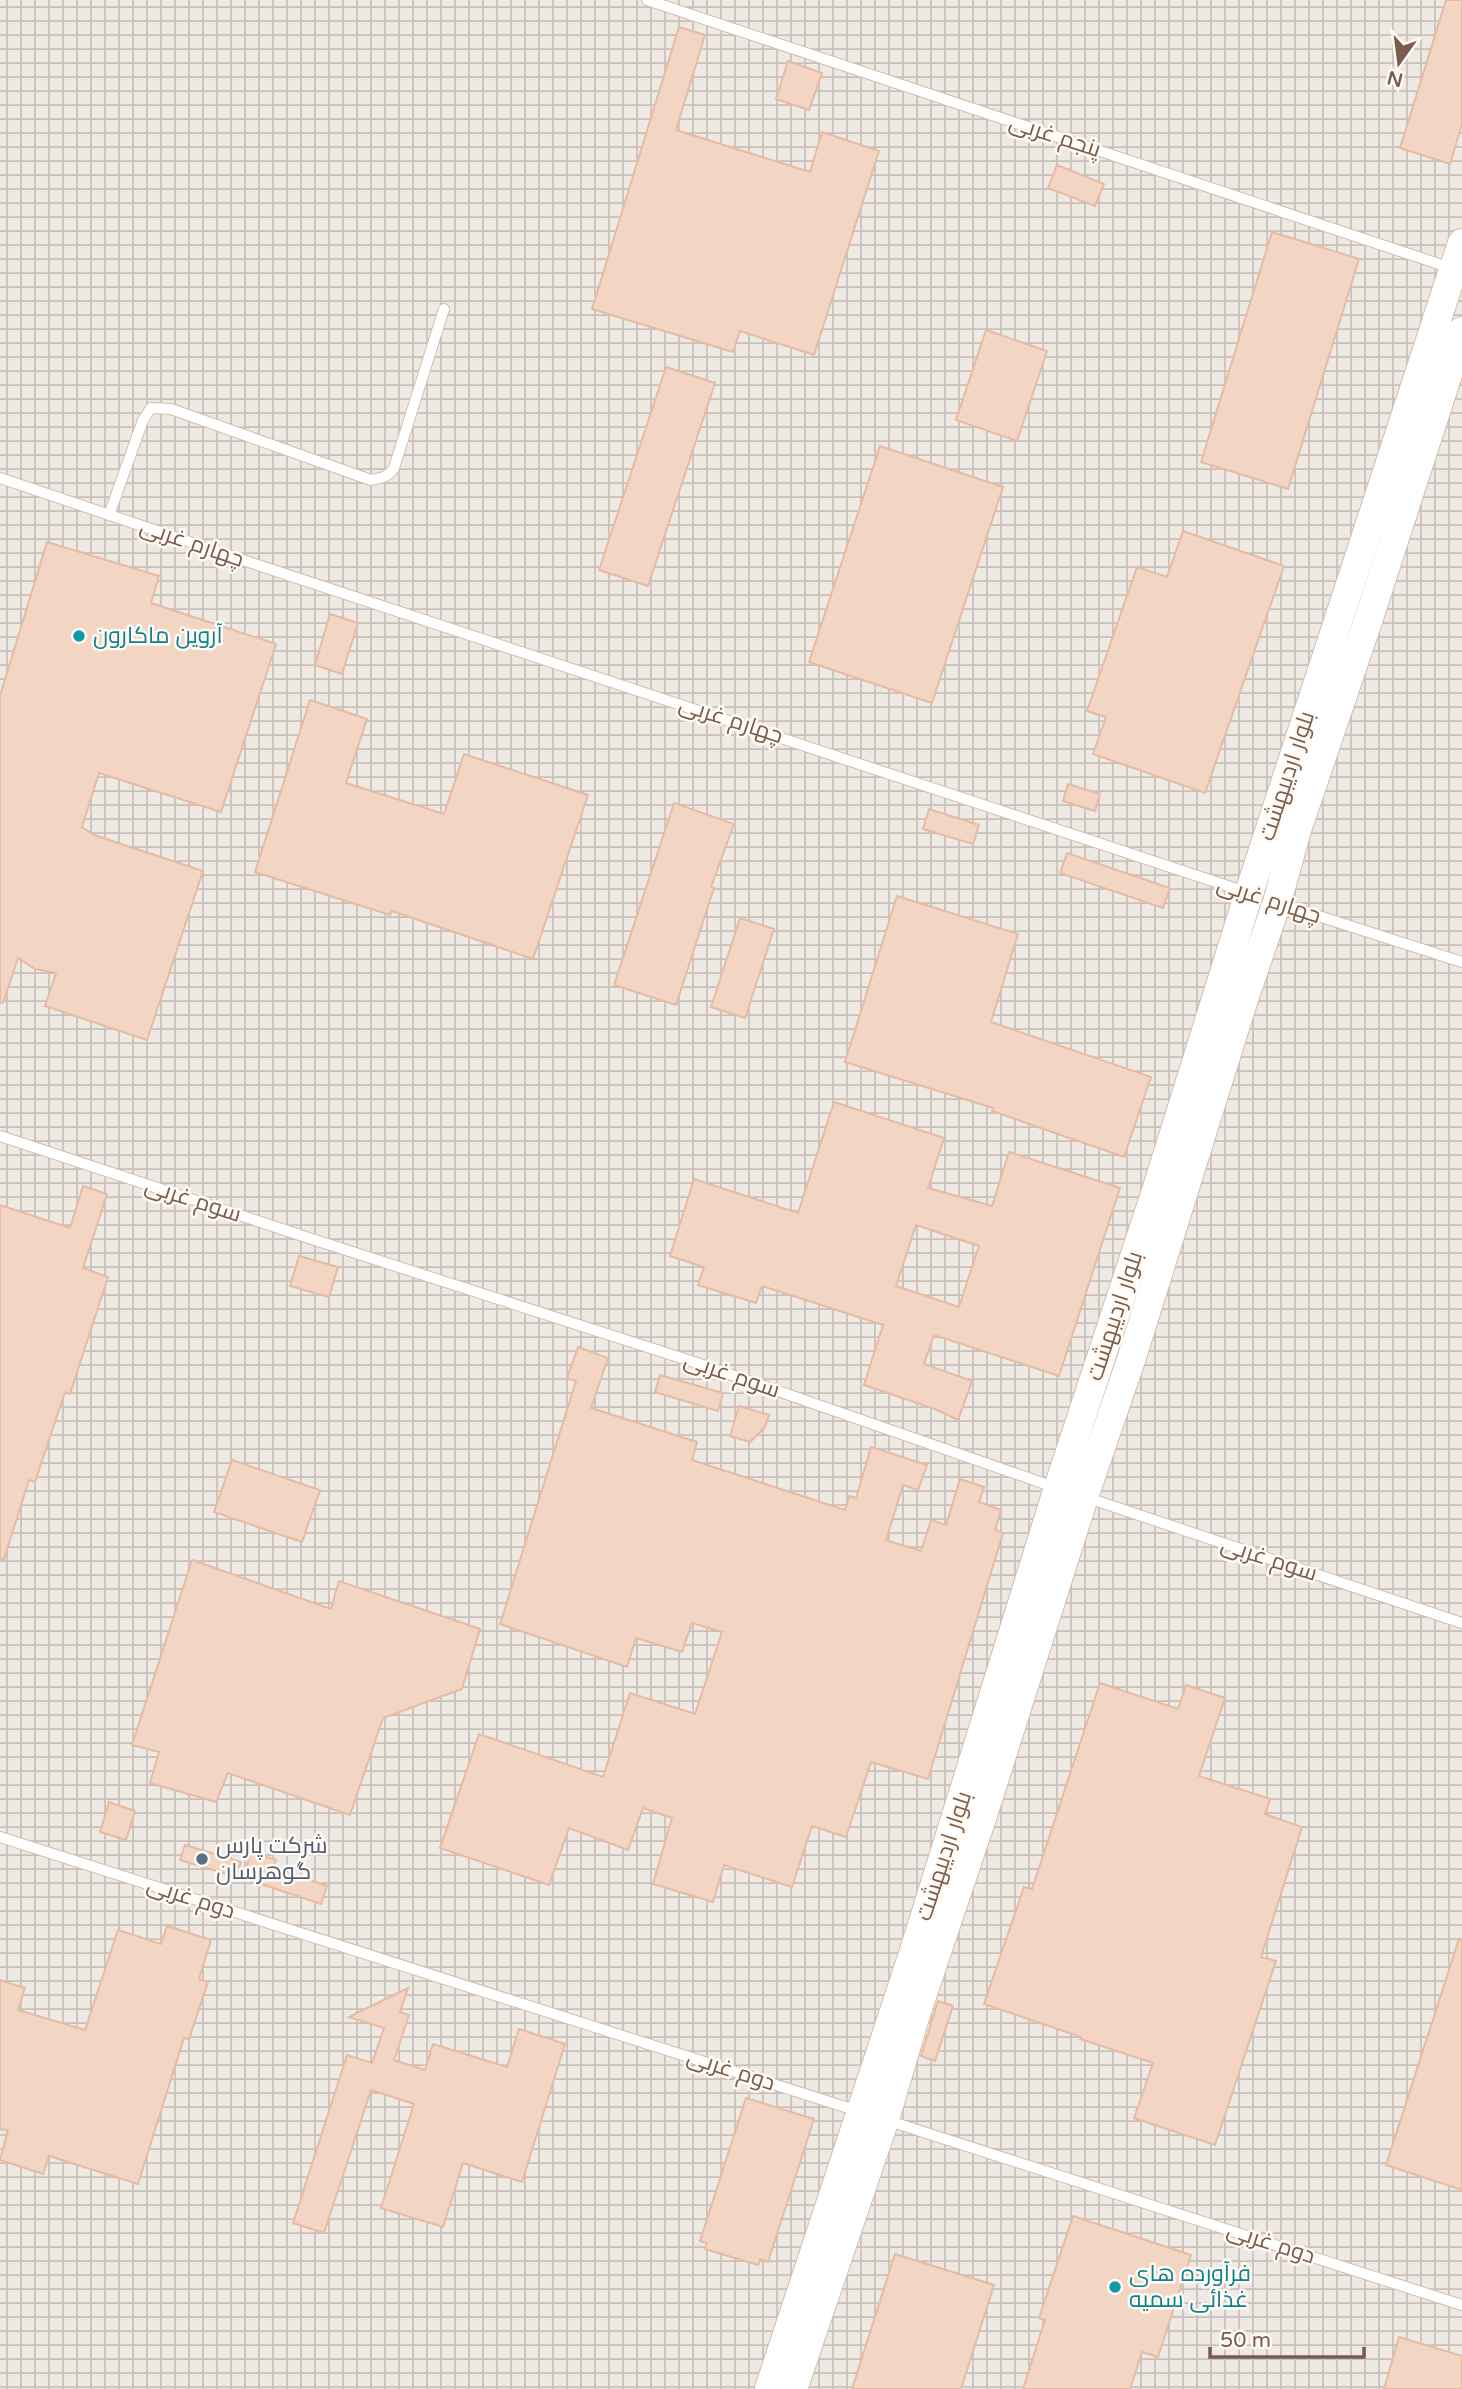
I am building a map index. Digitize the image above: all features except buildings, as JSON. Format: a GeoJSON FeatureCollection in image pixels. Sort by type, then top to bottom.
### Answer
{"type":"FeatureCollection","features":[{"type":"Feature","properties":{"kind":"street","name":"بلوار اردیبهشت"},"geometry":{"type":"LineString","coordinates":[[793,2389],[976,1755],[1071,1492],[1156,1191],[1263,898],[1459,261]]}},
{"type":"Feature","properties":{"kind":"street","name":"بلوار اردیبهشت"},"geometry":{"type":"LineString","coordinates":[[1263,898],[1297,830],[1462,331]]}},
{"type":"Feature","properties":{"kind":"street","name":"بلوار اردیبهشت"},"geometry":{"type":"LineString","coordinates":[[769,2389],[873,2115]]}},
{"type":"Feature","properties":{"kind":"lane","name":"پنجم غربی"},"geometry":{"type":"LineString","coordinates":[[647,0],[1459,261]]}},
{"type":"Feature","properties":{"kind":"lane"},"geometry":{"type":"LineString","coordinates":[[109,515],[143,419],[151,408],[171,409],[372,480],[390,474],[444,309]]}},
{"type":"Feature","properties":{"kind":"lane","name":"چهارم غربی"},"geometry":{"type":"LineString","coordinates":[[0,478],[1462,962]]}},
{"type":"Feature","properties":{"kind":"lane","name":"سوم غربی"},"geometry":{"type":"LineString","coordinates":[[0,1136],[697,1363],[1462,1623]]}},
{"type":"Feature","properties":{"kind":"lane","name":"دوم غربی"},"geometry":{"type":"LineString","coordinates":[[0,1837],[1462,2305]]}},
{"type":"Feature","properties":{"kind":"shaded area"},"geometry":{"type":"Polygon","coordinates":[[[0,0],[1462,0],[1462,2389],[0,2389],[0,0]]]}},
{"type":"Feature","properties":{"kind":"place","name":"آروین ماکارون"},"geometry":{"type":"Point","coordinates":[79,636]}},
{"type":"Feature","properties":{"kind":"place","name":"شرکت پارس گوهرسان"},"geometry":{"type":"Point","coordinates":[202,1859]}},
{"type":"Feature","properties":{"kind":"place","name":"فرآورده های غذائی سمیه"},"geometry":{"type":"Point","coordinates":[1115,2287]}}]}
